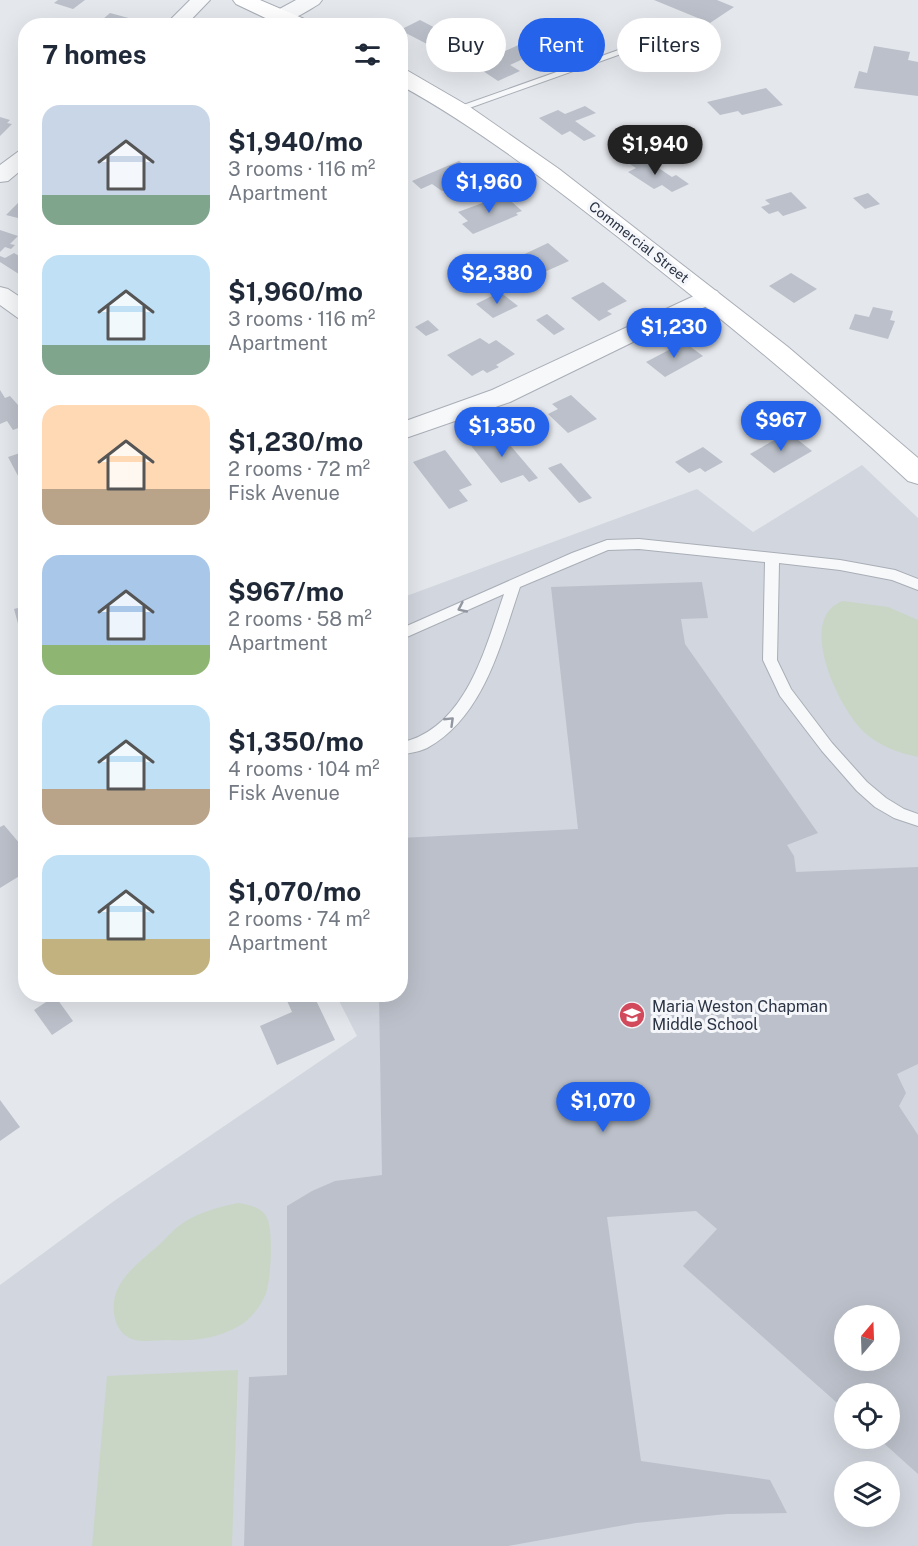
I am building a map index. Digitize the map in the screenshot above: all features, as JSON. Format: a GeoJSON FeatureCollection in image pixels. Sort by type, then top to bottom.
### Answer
{"type":"FeatureCollection","features":[{"type":"Feature","properties":{"kind":"main road"},"geometry":{"type":"LineString","coordinates":[[243,0],[285,18]]}},
{"type":"Feature","properties":{"kind":"main road","name":"Commercial Street"},"geometry":{"type":"LineString","coordinates":[[408,81],[514,146],[709,296],[782,354],[918,474]]}},
{"type":"Feature","properties":{"kind":"street"},"geometry":{"type":"LineString","coordinates":[[182,18],[201,0]]}},
{"type":"Feature","properties":{"kind":"street"},"geometry":{"type":"LineString","coordinates":[[281,16],[312,0]]}},
{"type":"Feature","properties":{"kind":"street"},"geometry":{"type":"LineString","coordinates":[[0,176],[18,161]]}},
{"type":"Feature","properties":{"kind":"street"},"geometry":{"type":"LineString","coordinates":[[0,294],[18,307]]}},
{"type":"Feature","properties":{"kind":"street"},"geometry":{"type":"LineString","coordinates":[[408,429],[511,392],[709,296]]}},
{"type":"Feature","properties":{"kind":"lane"},"geometry":{"type":"LineString","coordinates":[[457,109],[617,53]]}},
{"type":"Feature","properties":{"kind":"lane"},"geometry":{"type":"LineString","coordinates":[[408,631],[577,556],[607,545],[639,544],[840,565],[895,575],[918,585]]}},
{"type":"Feature","properties":{"kind":"lane"},"geometry":{"type":"LineString","coordinates":[[772,557],[770,660],[785,692],[857,783],[881,804],[918,820]]}},
{"type":"Feature","properties":{"kind":"lane"},"geometry":{"type":"LineString","coordinates":[[408,747],[422,744],[453,720],[476,686],[515,583]]}},
{"type":"Feature","properties":{"kind":"shaded area","name":"Maria Weston Chapman Middle School"},"geometry":{"type":"Polygon","coordinates":[[[862,465],[918,518],[918,1546],[0,1546],[0,1285],[114,1201],[357,1036],[340,1002],[408,1002],[408,595],[697,489],[753,532],[862,465]]]}},
{"type":"Feature","properties":{"kind":"green space"},"geometry":{"type":"Polygon","coordinates":[[[843,601],[888,607],[918,620],[918,757],[876,741],[864,732],[843,704],[826,664],[822,644],[823,625],[829,611],[843,601]]]}},
{"type":"Feature","properties":{"kind":"green space"},"geometry":{"type":"Polygon","coordinates":[[[238,1203],[260,1210],[269,1222],[271,1254],[268,1286],[255,1313],[236,1328],[208,1338],[143,1341],[123,1334],[116,1322],[114,1309],[118,1287],[124,1278],[186,1221],[205,1212],[238,1203]]]}},
{"type":"Feature","properties":{"kind":"green space"},"geometry":{"type":"Polygon","coordinates":[[[238,1370],[232,1546],[92,1546],[107,1376],[238,1370]]]}},
{"type":"Feature","properties":{"kind":"building"},"geometry":{"type":"Polygon","coordinates":[[[58,0],[85,0],[73,9],[54,3],[58,0]]]}},
{"type":"Feature","properties":{"kind":"building"},"geometry":{"type":"Polygon","coordinates":[[[654,0],[717,0],[734,7],[718,18],[698,18],[654,0]]]}},
{"type":"Feature","properties":{"kind":"building"},"geometry":{"type":"Polygon","coordinates":[[[110,13],[129,18],[104,18],[110,13]]]}},
{"type":"Feature","properties":{"kind":"building"},"geometry":{"type":"Polygon","coordinates":[[[420,20],[426,23],[426,43],[408,34],[408,26],[420,20]]]}},
{"type":"Feature","properties":{"kind":"building"},"geometry":{"type":"Polygon","coordinates":[[[518,45],[518,61],[510,65],[518,72],[498,81],[484,72],[506,72],[506,51],[518,45]]]}},
{"type":"Feature","properties":{"kind":"building"},"geometry":{"type":"Polygon","coordinates":[[[874,46],[910,52],[908,60],[918,62],[918,96],[854,88],[859,71],[867,73],[874,46]]]}},
{"type":"Feature","properties":{"kind":"building"},"geometry":{"type":"Polygon","coordinates":[[[766,88],[783,105],[742,115],[738,111],[720,115],[707,102],[766,88]]]}},
{"type":"Feature","properties":{"kind":"building"},"geometry":{"type":"Polygon","coordinates":[[[585,106],[596,113],[575,121],[596,136],[584,141],[570,131],[562,135],[539,118],[558,110],[565,114],[585,106]]]}},
{"type":"Feature","properties":{"kind":"building"},"geometry":{"type":"Polygon","coordinates":[[[0,117],[10,120],[7,123],[12,124],[0,136],[0,117]]]}},
{"type":"Feature","properties":{"kind":"building"},"geometry":{"type":"Polygon","coordinates":[[[634,157],[641,161],[645,159],[672,177],[676,175],[689,184],[672,192],[662,185],[654,189],[628,172],[636,168],[625,161],[634,157]]]}},
{"type":"Feature","properties":{"kind":"building"},"geometry":{"type":"Polygon","coordinates":[[[459,161],[477,174],[469,178],[476,183],[460,190],[454,186],[442,191],[432,184],[421,189],[412,181],[459,161]]]}},
{"type":"Feature","properties":{"kind":"building"},"geometry":{"type":"Polygon","coordinates":[[[791,192],[807,208],[783,216],[778,211],[769,214],[761,207],[770,204],[765,200],[791,192]]]}},
{"type":"Feature","properties":{"kind":"building"},"geometry":{"type":"Polygon","coordinates":[[[868,193],[880,204],[865,209],[853,198],[868,193]]]}},
{"type":"Feature","properties":{"kind":"building"},"geometry":{"type":"Polygon","coordinates":[[[504,195],[522,211],[516,213],[518,215],[473,234],[462,224],[468,221],[458,212],[504,195]]]}},
{"type":"Feature","properties":{"kind":"building"},"geometry":{"type":"Polygon","coordinates":[[[18,203],[18,218],[6,215],[18,203]]]}},
{"type":"Feature","properties":{"kind":"building"},"geometry":{"type":"Polygon","coordinates":[[[0,230],[18,236],[10,244],[15,245],[11,249],[5,247],[0,252],[0,230]]]}},
{"type":"Feature","properties":{"kind":"building"},"geometry":{"type":"Polygon","coordinates":[[[548,243],[569,261],[531,278],[535,282],[522,288],[497,267],[548,243]]]}},
{"type":"Feature","properties":{"kind":"building"},"geometry":{"type":"Polygon","coordinates":[[[14,253],[18,255],[18,273],[0,262],[0,256],[5,258],[14,253]]]}},
{"type":"Feature","properties":{"kind":"building"},"geometry":{"type":"Polygon","coordinates":[[[791,273],[817,289],[794,303],[769,286],[791,273]]]}},
{"type":"Feature","properties":{"kind":"building"},"geometry":{"type":"Polygon","coordinates":[[[603,282],[627,301],[607,311],[612,314],[599,321],[571,298],[603,282]]]}},
{"type":"Feature","properties":{"kind":"building"},"geometry":{"type":"Polygon","coordinates":[[[500,292],[518,306],[493,318],[476,304],[500,292]]]}},
{"type":"Feature","properties":{"kind":"building"},"geometry":{"type":"Polygon","coordinates":[[[873,307],[893,311],[890,320],[895,321],[888,339],[849,329],[855,314],[869,317],[873,307]]]}},
{"type":"Feature","properties":{"kind":"building"},"geometry":{"type":"Polygon","coordinates":[[[547,314],[565,329],[554,335],[536,320],[547,314]]]}},
{"type":"Feature","properties":{"kind":"building"},"geometry":{"type":"Polygon","coordinates":[[[428,320],[439,330],[426,336],[415,327],[428,320]]]}},
{"type":"Feature","properties":{"kind":"building"},"geometry":{"type":"Polygon","coordinates":[[[480,338],[489,344],[496,340],[515,354],[496,365],[499,367],[487,373],[483,370],[472,376],[447,355],[480,338]]]}},
{"type":"Feature","properties":{"kind":"building"},"geometry":{"type":"Polygon","coordinates":[[[684,342],[703,356],[665,377],[646,362],[684,342]]]}},
{"type":"Feature","properties":{"kind":"building"},"geometry":{"type":"Polygon","coordinates":[[[0,390],[5,398],[10,396],[18,405],[18,428],[13,430],[7,421],[0,424],[0,390]]]}},
{"type":"Feature","properties":{"kind":"building"},"geometry":{"type":"Polygon","coordinates":[[[571,395],[597,419],[568,433],[548,414],[558,409],[552,404],[571,395]]]}},
{"type":"Feature","properties":{"kind":"building"},"geometry":{"type":"Polygon","coordinates":[[[498,431],[538,478],[529,482],[523,475],[501,483],[468,442],[498,431]]]}},
{"type":"Feature","properties":{"kind":"building"},"geometry":{"type":"Polygon","coordinates":[[[788,432],[812,451],[774,473],[750,454],[788,432]]]}},
{"type":"Feature","properties":{"kind":"building"},"geometry":{"type":"Polygon","coordinates":[[[703,447],[723,462],[705,472],[700,468],[689,473],[675,462],[703,447]]]}},
{"type":"Feature","properties":{"kind":"building"},"geometry":{"type":"Polygon","coordinates":[[[445,450],[472,485],[459,490],[468,501],[449,509],[413,462],[445,450]]]}},
{"type":"Feature","properties":{"kind":"building"},"geometry":{"type":"Polygon","coordinates":[[[18,454],[18,476],[8,457],[18,454]]]}},
{"type":"Feature","properties":{"kind":"building"},"geometry":{"type":"Polygon","coordinates":[[[561,463],[592,498],[579,503],[548,468],[561,463]]]}},
{"type":"Feature","properties":{"kind":"building"},"geometry":{"type":"Polygon","coordinates":[[[702,582],[708,618],[681,619],[685,644],[818,833],[787,845],[794,856],[796,872],[918,867],[918,1064],[897,1074],[906,1093],[899,1106],[918,1135],[918,1474],[890,1449],[900,1449],[900,1383],[834,1383],[834,1400],[683,1266],[717,1229],[696,1211],[607,1217],[641,1461],[770,1480],[787,1513],[727,1514],[636,1523],[508,1546],[244,1546],[249,1377],[287,1375],[287,1206],[335,1181],[382,1175],[379,1002],[408,1002],[408,838],[578,829],[551,587],[702,582]]]}},
{"type":"Feature","properties":{"kind":"building"},"geometry":{"type":"Polygon","coordinates":[[[18,608],[18,624],[14,609],[18,608]]]}},
{"type":"Feature","properties":{"kind":"building"},"geometry":{"type":"Polygon","coordinates":[[[4,825],[18,842],[18,877],[0,888],[0,827],[4,825]]]}},
{"type":"Feature","properties":{"kind":"building"},"geometry":{"type":"Polygon","coordinates":[[[46,1002],[59,1002],[73,1021],[52,1035],[34,1010],[46,1002]]]}},
{"type":"Feature","properties":{"kind":"building"},"geometry":{"type":"Polygon","coordinates":[[[288,1002],[317,1002],[335,1040],[277,1065],[260,1026],[292,1012],[288,1002]]]}},
{"type":"Feature","properties":{"kind":"building"},"geometry":{"type":"Polygon","coordinates":[[[0,1100],[20,1127],[0,1141],[0,1100]]]}},
{"type":"Feature","properties":{"kind":"place","name":"Maria Weston Chapman Middle School"},"geometry":{"type":"Point","coordinates":[632,1015]}}]}
